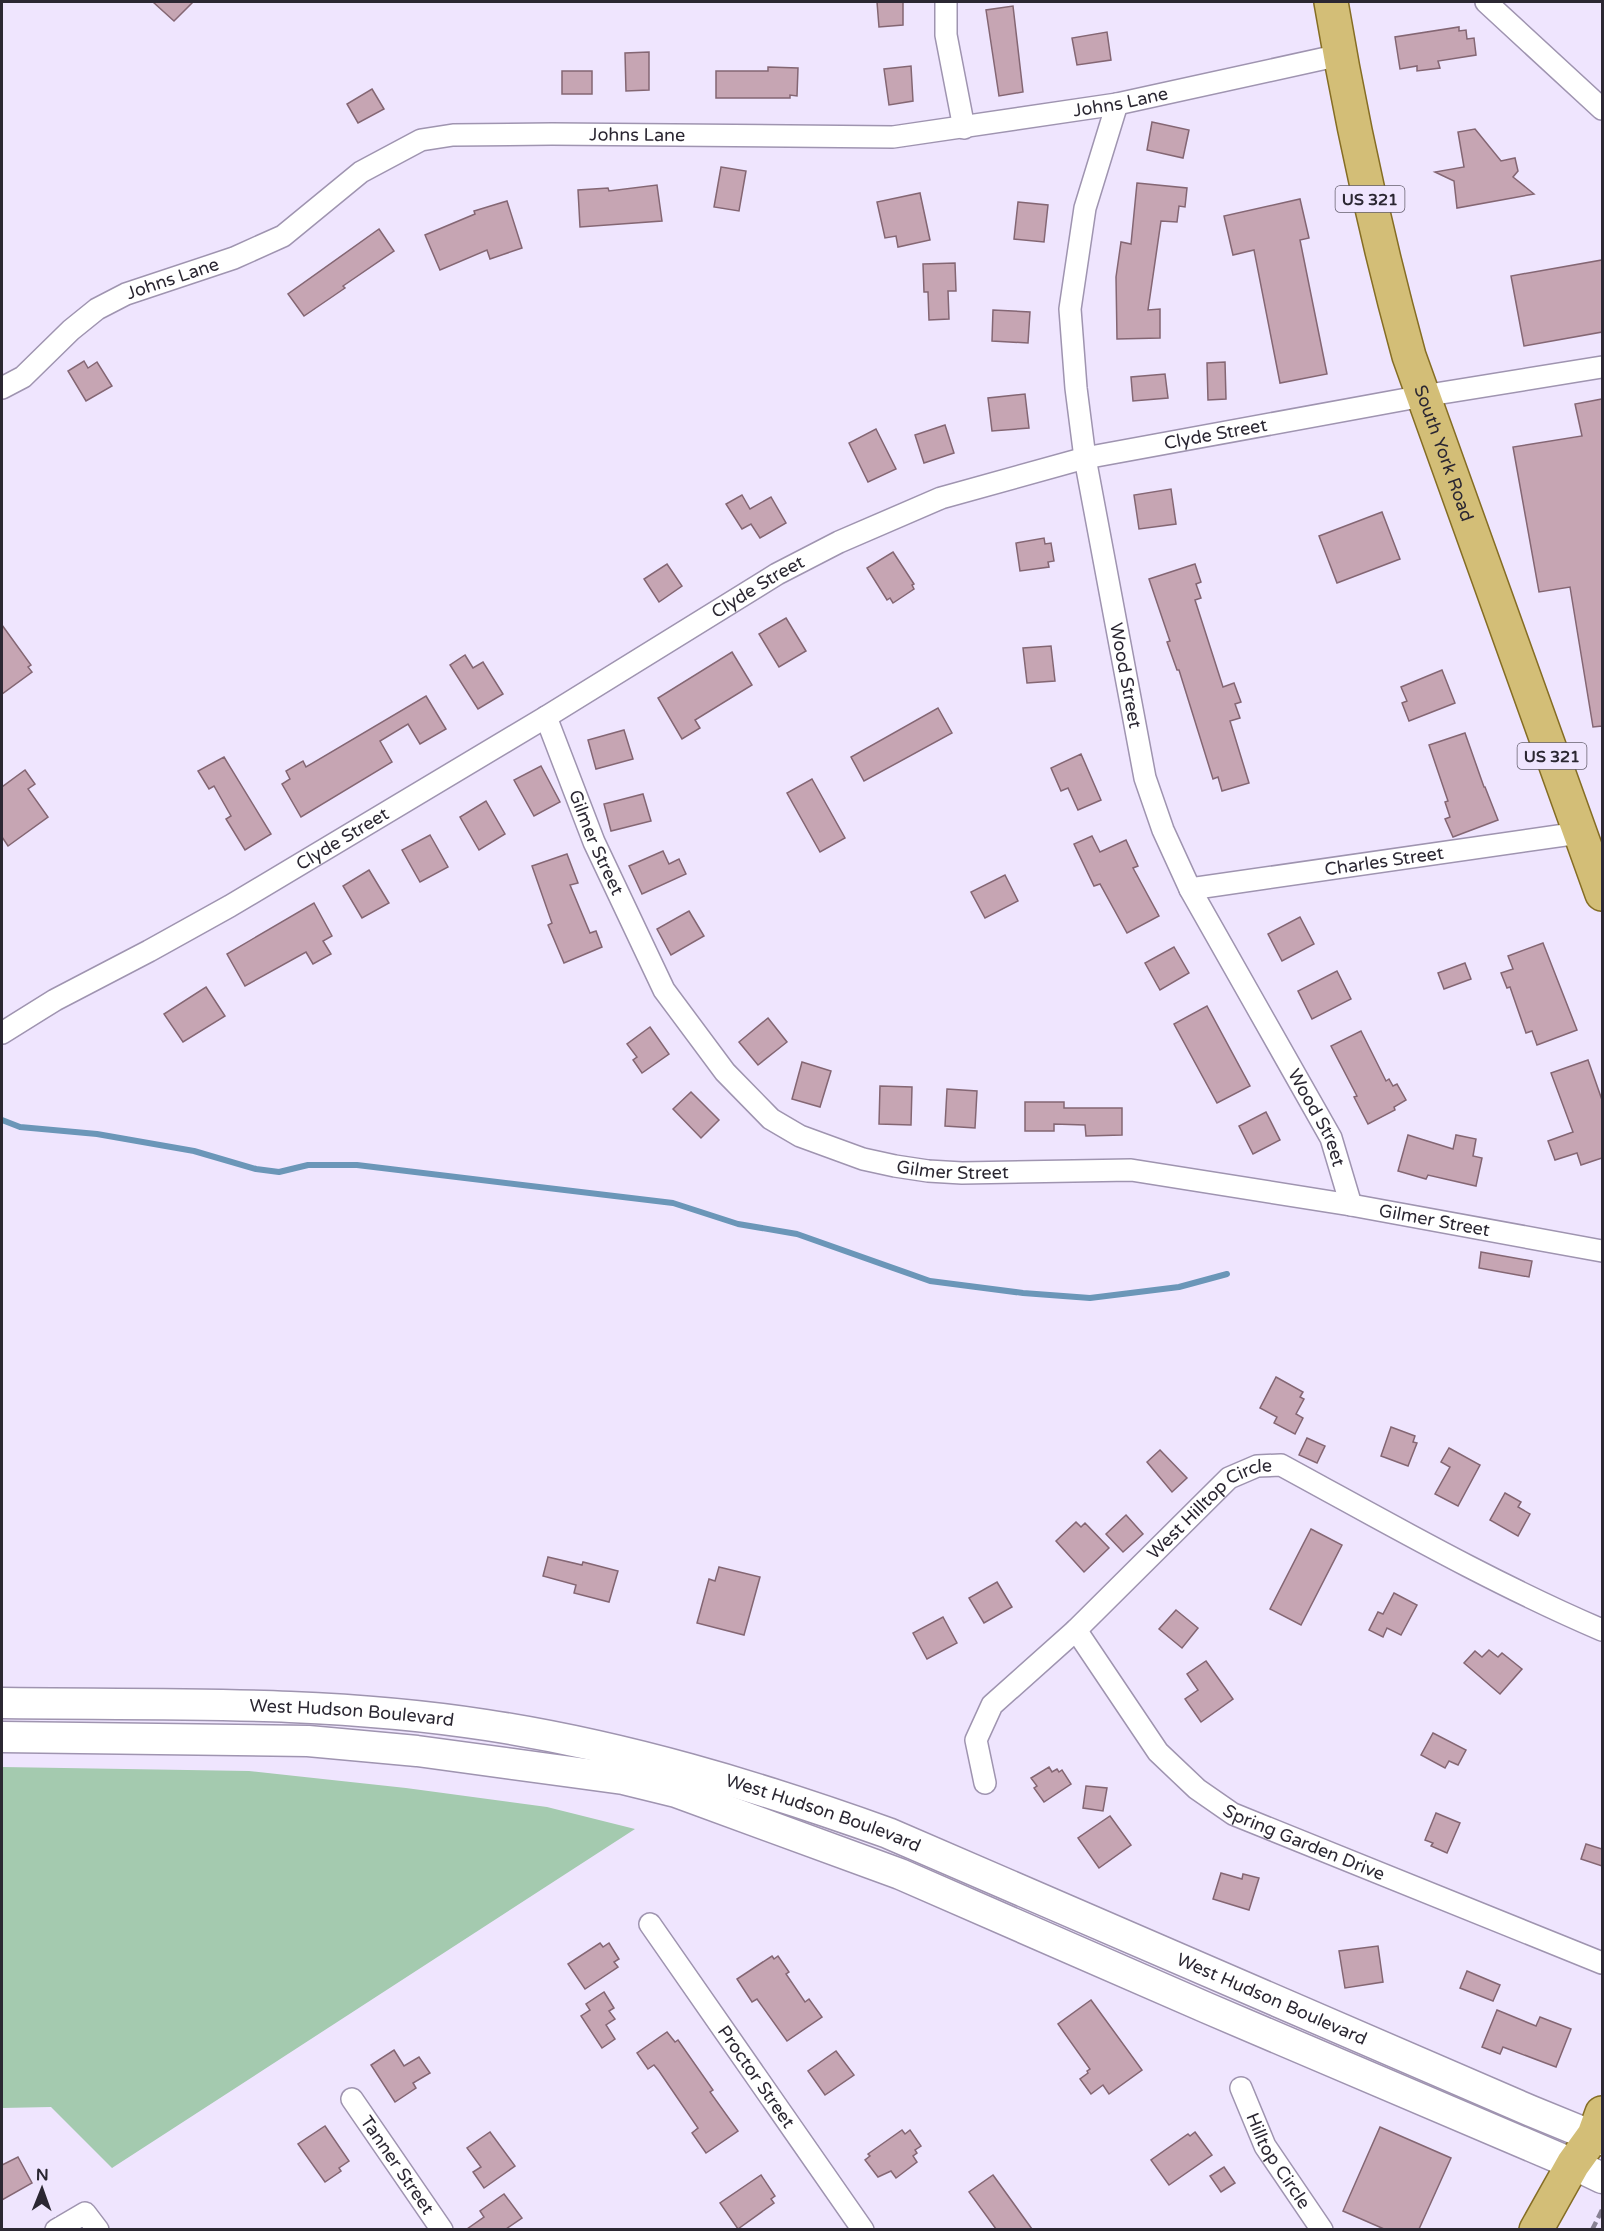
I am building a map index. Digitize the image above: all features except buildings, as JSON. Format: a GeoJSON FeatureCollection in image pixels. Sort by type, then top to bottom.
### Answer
{"type":"FeatureCollection","features":[{"type":"Feature","properties":{"kind":"main road","name":"South York Road"},"geometry":{"type":"LineString","coordinates":[[1331,2],[1355,131],[1386,268],[1409,356],[1602,894]]}},
{"type":"Feature","properties":{"kind":"main road","name":"West Hudson Boulevard"},"geometry":{"type":"LineString","coordinates":[[2,1703],[292,1707],[368,1712],[485,1724],[586,1743],[697,1770],[789,1797],[888,1833],[1531,2111],[1600,2129]]}},
{"type":"Feature","properties":{"kind":"main road","name":"West Hudson Boulevard"},"geometry":{"type":"LineString","coordinates":[[2,1737],[308,1741],[417,1751],[623,1779],[676,1792],[900,1874],[1602,2178]]}},
{"type":"Feature","properties":{"kind":"main road"},"geometry":{"type":"LineString","coordinates":[[1536,2229],[1573,2164],[1600,2129]]}},
{"type":"Feature","properties":{"kind":"street"},"geometry":{"type":"LineString","coordinates":[[946,2],[946,35],[964,128]]}},
{"type":"Feature","properties":{"kind":"street"},"geometry":{"type":"LineString","coordinates":[[1486,2],[1602,109]]}},
{"type":"Feature","properties":{"kind":"street","name":"Johns Lane"},"geometry":{"type":"LineString","coordinates":[[2,388],[23,377],[71,330],[97,309],[126,294],[254,250],[283,236],[360,172],[421,140],[453,135],[552,134],[893,137],[1117,104],[1340,54]]}},
{"type":"Feature","properties":{"kind":"street","name":"Wood Street"},"geometry":{"type":"LineString","coordinates":[[1117,104],[1085,208],[1070,309],[1076,388],[1085,458],[1145,778],[1163,830],[1190,889],[1330,1138],[1351,1205]]}},
{"type":"Feature","properties":{"kind":"street","name":"Clyde Street"},"geometry":{"type":"LineString","coordinates":[[2,1033],[55,1000],[230,906],[546,717],[777,574],[839,542],[941,498],[1085,458],[1424,396],[1602,367]]}},
{"type":"Feature","properties":{"kind":"street","name":"Gilmer Street"},"geometry":{"type":"LineString","coordinates":[[546,717],[594,842],[664,990],[725,1072],[771,1119],[790,1130],[831,1149],[895,1166],[928,1171],[962,1173],[1131,1170],[1351,1205],[1602,1251]]}},
{"type":"Feature","properties":{"kind":"street","name":"Charles Street"},"geometry":{"type":"LineString","coordinates":[[1190,889],[1579,833]]}},
{"type":"Feature","properties":{"kind":"street","name":"West Hilltop Circle"},"geometry":{"type":"LineString","coordinates":[[985,1783],[976,1740],[992,1706],[1076,1630],[1229,1478],[1257,1466],[1281,1465],[1428,1545],[1558,1611],[1602,1630]]}},
{"type":"Feature","properties":{"kind":"street","name":"Spring Garden Drive"},"geometry":{"type":"LineString","coordinates":[[1076,1630],[1158,1752],[1197,1789],[1233,1814],[1602,1963]]}},
{"type":"Feature","properties":{"kind":"street","name":"Proctor Street"},"geometry":{"type":"LineString","coordinates":[[650,1924],[863,2229]]}},
{"type":"Feature","properties":{"kind":"street","name":"Hilltop Circle"},"geometry":{"type":"LineString","coordinates":[[1240,2088],[1264,2146],[1322,2229]]}},
{"type":"Feature","properties":{"kind":"street","name":"Tanner Street"},"geometry":{"type":"LineString","coordinates":[[352,2098],[442,2229]]}},
{"type":"Feature","properties":{"kind":"street"},"geometry":{"type":"LineString","coordinates":[[56,2229],[92,2221]]}},
{"type":"Feature","properties":{"kind":"green space"},"geometry":{"type":"Polygon","coordinates":[[[2,1767],[249,1771],[406,1788],[547,1807],[635,1829],[112,2168],[51,2107],[2,2108],[2,1767]]]}},
{"type":"Feature","properties":{"kind":"waterway"},"geometry":{"type":"LineString","coordinates":[[2,1120],[20,1127],[97,1134],[194,1151],[256,1169],[279,1172],[308,1165],[357,1165],[673,1203],[738,1224],[797,1234],[930,1281],[1023,1293],[1090,1298],[1179,1287],[1227,1274]]}},
{"type":"Feature","properties":{"kind":"railway"},"geometry":{"type":"LineString","coordinates":[[1592,2230],[1602,2210]]}}]}
